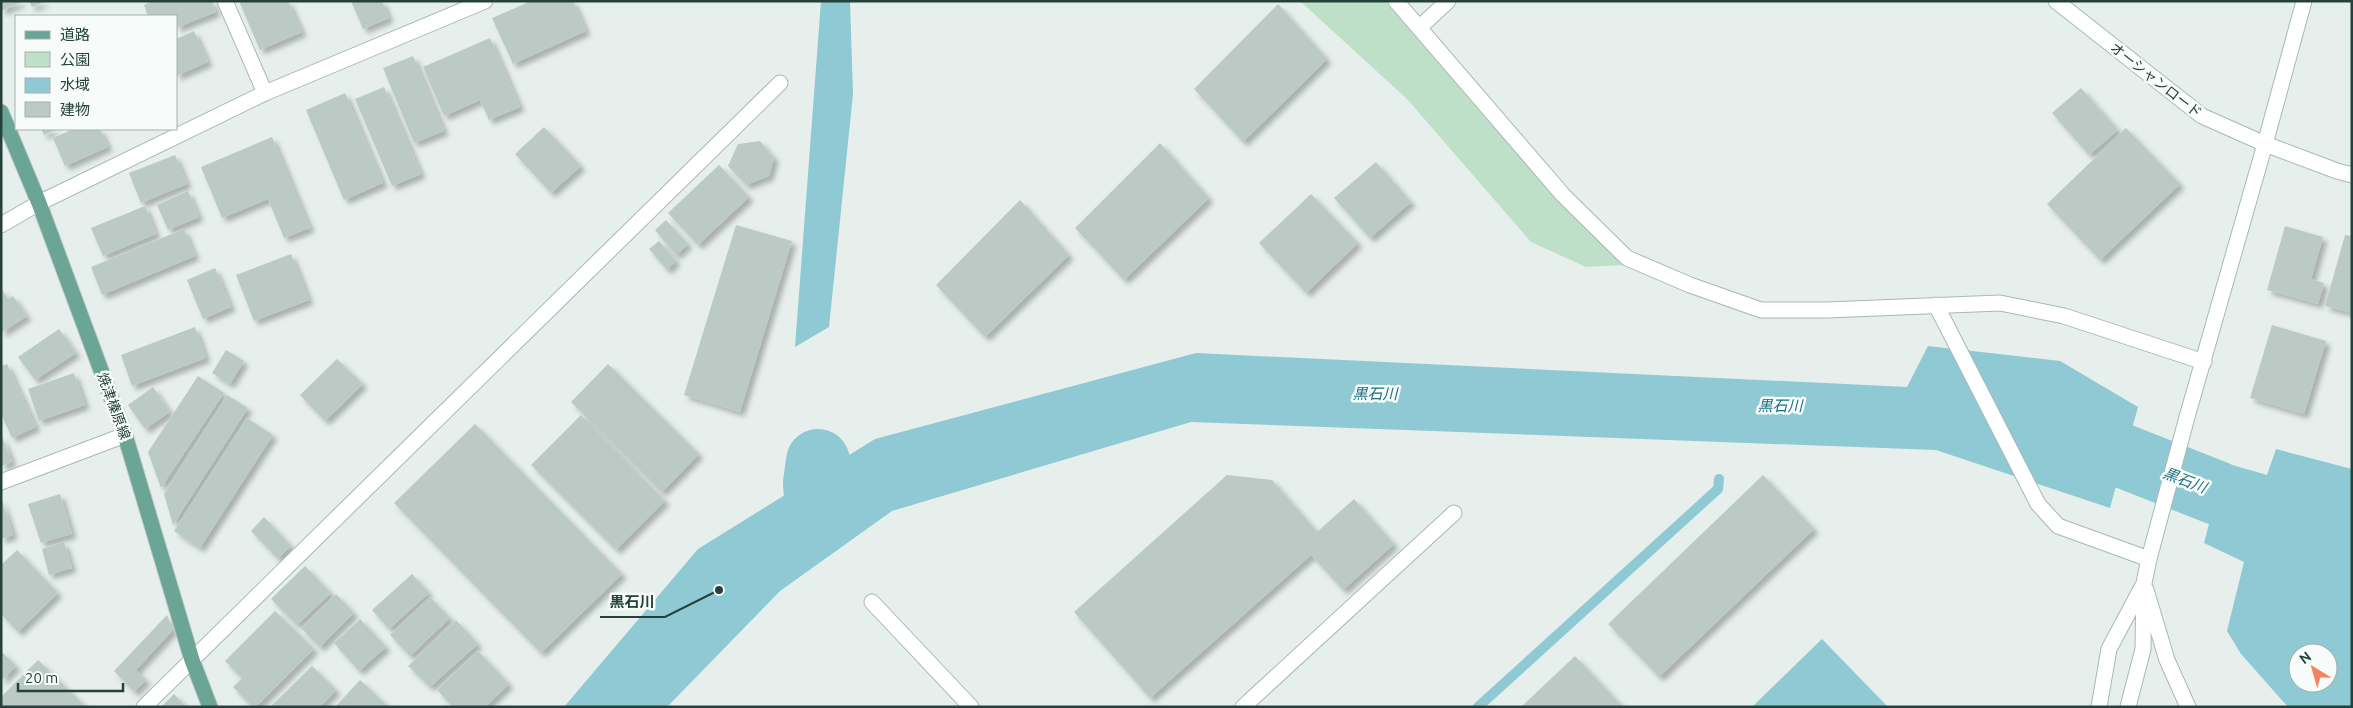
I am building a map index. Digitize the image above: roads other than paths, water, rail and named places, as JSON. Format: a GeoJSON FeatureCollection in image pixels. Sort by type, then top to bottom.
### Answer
{"type":"FeatureCollection","features":[{"type":"Feature","properties":{"kind":"main road","name":"焼津榛原線"},"geometry":{"type":"LineString","coordinates":[[1,112],[39,203],[125,435],[192,660],[210,707]]}},
{"type":"Feature","properties":{"kind":"street"},"geometry":{"type":"LineString","coordinates":[[225,1],[265,93]]}},
{"type":"Feature","properties":{"kind":"street"},"geometry":{"type":"LineString","coordinates":[[1,224],[39,203],[265,93],[485,1]]}},
{"type":"Feature","properties":{"kind":"street"},"geometry":{"type":"LineString","coordinates":[[1396,1],[1563,195],[1627,258],[1690,285],[1761,310],[1827,310],[2000,303],[2064,316],[2204,362]]}},
{"type":"Feature","properties":{"kind":"street"},"geometry":{"type":"LineString","coordinates":[[1420,27],[1448,1]]}},
{"type":"Feature","properties":{"kind":"street","name":"オーシャンロード"},"geometry":{"type":"LineString","coordinates":[[2056,1],[2202,116],[2265,144],[2352,175]]}},
{"type":"Feature","properties":{"kind":"street"},"geometry":{"type":"LineString","coordinates":[[2128,707],[2142,649],[2144,583],[2149,559],[2186,417],[2204,362],[2304,1]]}},
{"type":"Feature","properties":{"kind":"street"},"geometry":{"type":"LineString","coordinates":[[144,707],[780,83]]}},
{"type":"Feature","properties":{"kind":"street"},"geometry":{"type":"LineString","coordinates":[[1936,305],[2038,504],[2058,526],[2149,559]]}},
{"type":"Feature","properties":{"kind":"street"},"geometry":{"type":"LineString","coordinates":[[1,482],[125,435]]}},
{"type":"Feature","properties":{"kind":"street"},"geometry":{"type":"LineString","coordinates":[[1243,707],[1454,513]]}},
{"type":"Feature","properties":{"kind":"street"},"geometry":{"type":"LineString","coordinates":[[2099,707],[2109,649],[2144,583]]}},
{"type":"Feature","properties":{"kind":"street"},"geometry":{"type":"LineString","coordinates":[[2144,583],[2167,660],[2188,707]]}},
{"type":"Feature","properties":{"kind":"street"},"geometry":{"type":"LineString","coordinates":[[872,602],[970,707]]}},
{"type":"Feature","properties":{"kind":"water"},"geometry":{"type":"Polygon","coordinates":[[[821,1],[850,1],[853,94],[829,327],[795,347],[821,1]]]}},
{"type":"Feature","properties":{"kind":"water"},"geometry":{"type":"Polygon","coordinates":[[[1928,346],[2060,361],[2138,407],[2110,508],[1936,450],[1191,422],[892,511],[780,591],[667,707],[564,707],[698,549],[875,439],[1196,353],[1907,387],[1928,346]]]}},
{"type":"Feature","properties":{"kind":"water"},"geometry":{"type":"Polygon","coordinates":[[[2276,449],[2352,469],[2352,707],[2288,707],[2241,654],[2227,631],[2244,562],[2204,543],[2225,463],[2267,475],[2276,449]]]}},
{"type":"Feature","properties":{"kind":"water"},"geometry":{"type":"Polygon","coordinates":[[[1822,639],[1888,707],[1752,707],[1822,639]]]}},
{"type":"Feature","properties":{"kind":"waterway","name":"黒石川"},"geometry":{"type":"LineString","coordinates":[[2042,424],[2217,493]]}},
{"type":"Feature","properties":{"kind":"waterway"},"geometry":{"type":"LineString","coordinates":[[817,513],[815,483],[818,461]]}},
{"type":"Feature","properties":{"kind":"waterway"},"geometry":{"type":"LineString","coordinates":[[1478,707],[1718,489],[1719,479]]}},
{"type":"Feature","properties":{"kind":"place","name":"黒石川"},"geometry":{"type":"Point","coordinates":[719,590]}}]}
